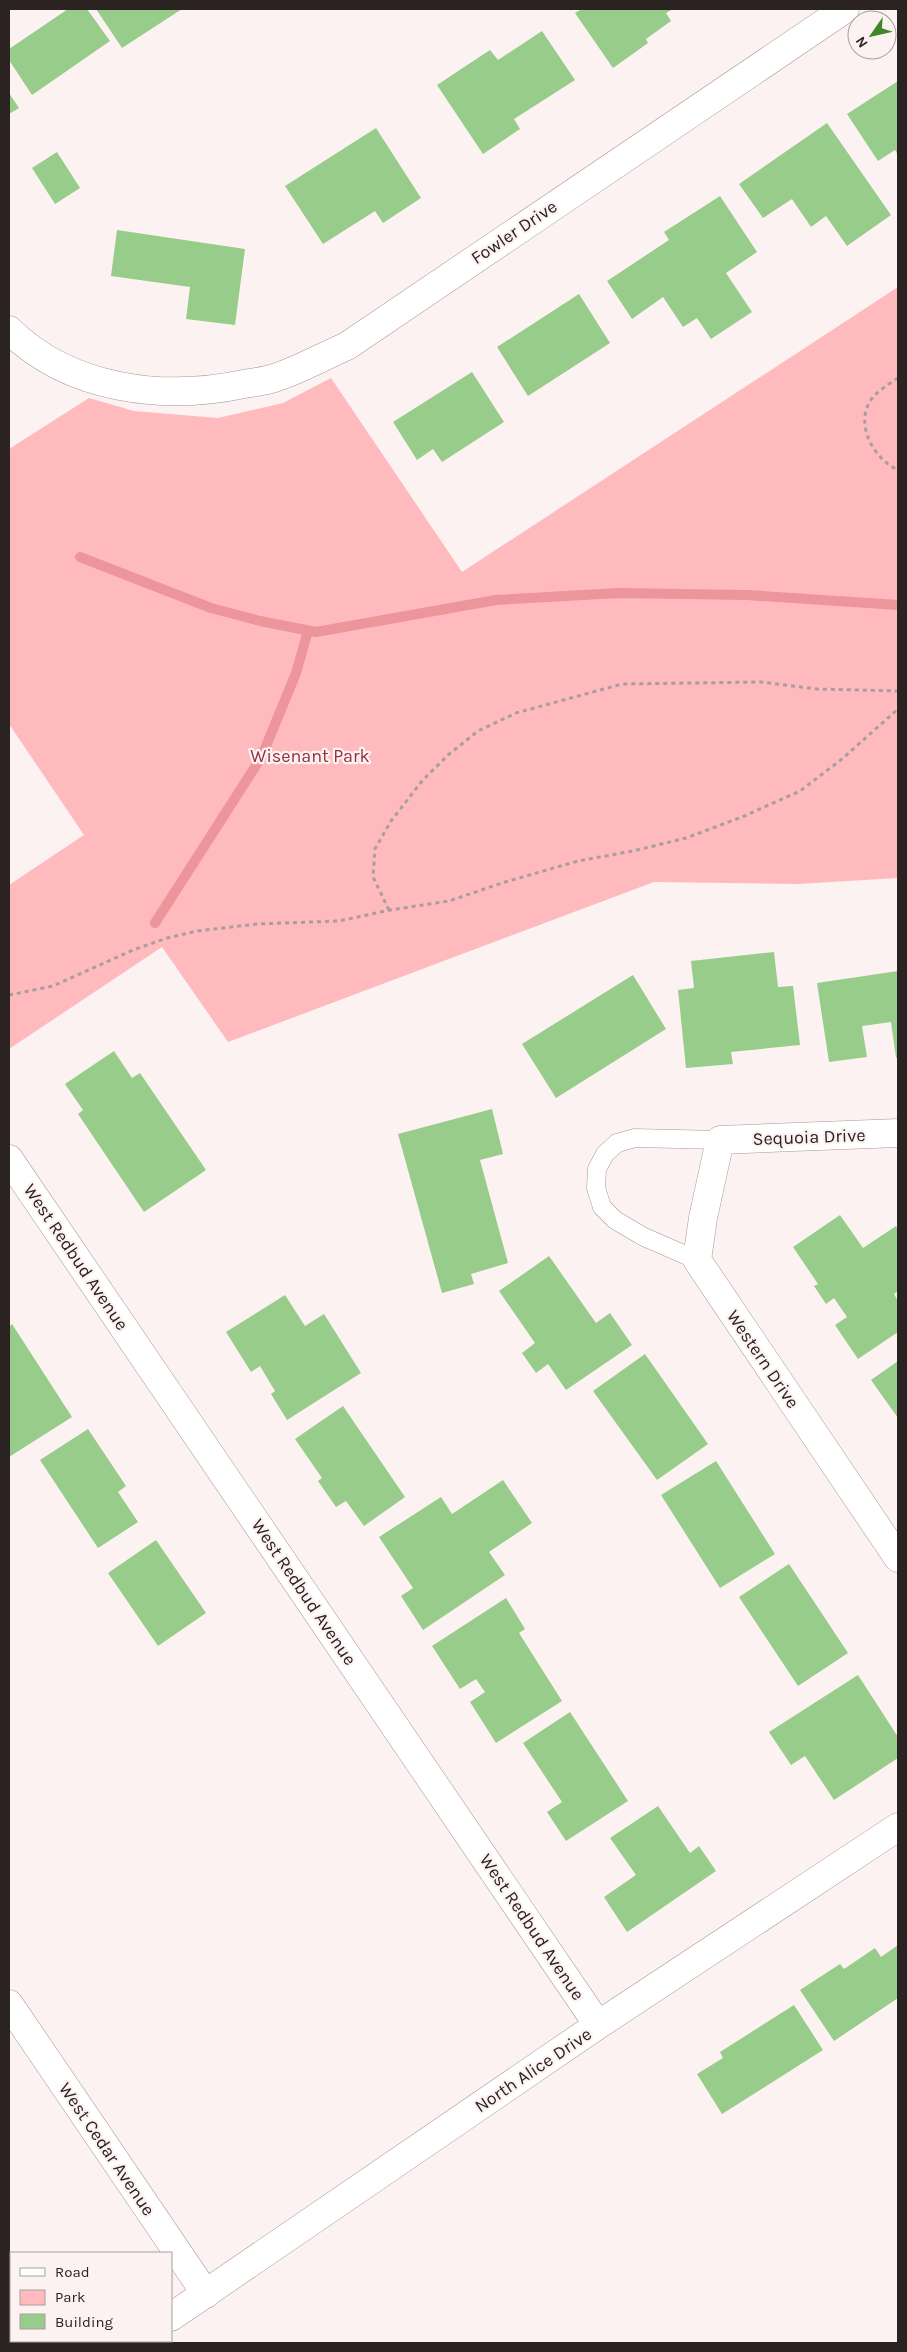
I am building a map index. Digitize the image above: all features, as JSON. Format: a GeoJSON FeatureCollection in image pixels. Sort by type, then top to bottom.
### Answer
{"type":"FeatureCollection","features":[{"type":"Feature","properties":{"kind":"street","name":"Fowler Drive"},"geometry":{"type":"LineString","coordinates":[[9,330],[22,343],[48,360],[84,377],[117,386],[158,391],[211,391],[277,378],[347,346],[845,9]]}},
{"type":"Feature","properties":{"kind":"street","name":"Sequoia Drive"},"geometry":{"type":"LineString","coordinates":[[720,1140],[898,1133]]}},
{"type":"Feature","properties":{"kind":"street"},"geometry":{"type":"LineString","coordinates":[[697,1260],[703,1218],[720,1140]]}},
{"type":"Feature","properties":{"kind":"street","name":"West Redbud Avenue"},"geometry":{"type":"LineString","coordinates":[[9,1159],[598,2025]]}},
{"type":"Feature","properties":{"kind":"street","name":"Western Drive"},"geometry":{"type":"LineString","coordinates":[[697,1260],[898,1558]]}},
{"type":"Feature","properties":{"kind":"street","name":"North Alice Drive"},"geometry":{"type":"LineString","coordinates":[[172,2316],[598,2025],[898,1827]]}},
{"type":"Feature","properties":{"kind":"street","name":"West Cedar Avenue"},"geometry":{"type":"LineString","coordinates":[[9,2004],[206,2294]]}},
{"type":"Feature","properties":{"kind":"lane"},"geometry":{"type":"LineString","coordinates":[[697,1260],[644,1236],[615,1220],[602,1207],[596,1188],[597,1169],[605,1154],[618,1143],[635,1138],[720,1140]]}},
{"type":"Feature","properties":{"kind":"path"},"geometry":{"type":"LineString","coordinates":[[898,378],[870,400],[865,410],[865,430],[870,443],[882,458],[898,470]]}},
{"type":"Feature","properties":{"kind":"path"},"geometry":{"type":"LineString","coordinates":[[390,910],[373,877],[375,849],[391,822],[422,781],[448,755],[478,731],[516,713],[622,684],[761,682],[816,689],[898,691]]}},
{"type":"Feature","properties":{"kind":"path"},"geometry":{"type":"LineString","coordinates":[[9,995],[53,986],[133,950],[168,938],[197,931],[257,924],[339,921],[370,916],[390,910],[449,901],[505,882],[578,861],[633,851],[686,838],[742,817],[800,791],[842,759],[898,709]]}},
{"type":"Feature","properties":{"kind":"green space","name":"Wisenant Park"},"geometry":{"type":"Polygon","coordinates":[[[898,287],[898,878],[798,884],[654,882],[228,1042],[162,947],[9,1049],[9,885],[84,835],[9,724],[9,449],[89,398],[134,411],[218,418],[283,403],[331,378],[462,572],[898,287]]]}},
{"type":"Feature","properties":{"kind":"building"},"geometry":{"type":"Polygon","coordinates":[[[68,9],[87,9],[110,41],[32,95],[9,60],[9,49],[68,9]]]}},
{"type":"Feature","properties":{"kind":"building"},"geometry":{"type":"Polygon","coordinates":[[[96,9],[182,9],[122,48],[96,9]]]}},
{"type":"Feature","properties":{"kind":"building"},"geometry":{"type":"Polygon","coordinates":[[[582,9],[673,9],[666,13],[671,21],[646,39],[648,43],[613,68],[575,13],[582,9]]]}},
{"type":"Feature","properties":{"kind":"building"},"geometry":{"type":"Polygon","coordinates":[[[542,31],[575,80],[514,119],[520,129],[483,154],[437,85],[490,50],[498,60],[542,31]]]}},
{"type":"Feature","properties":{"kind":"building"},"geometry":{"type":"Polygon","coordinates":[[[898,81],[898,155],[895,150],[878,161],[847,114],[898,81]]]}},
{"type":"Feature","properties":{"kind":"building"},"geometry":{"type":"Polygon","coordinates":[[[9,93],[19,108],[9,114],[9,93]]]}},
{"type":"Feature","properties":{"kind":"building"},"geometry":{"type":"Polygon","coordinates":[[[827,123],[891,215],[847,246],[826,216],[811,227],[792,199],[763,218],[739,184],[827,123]]]}},
{"type":"Feature","properties":{"kind":"building"},"geometry":{"type":"Polygon","coordinates":[[[376,128],[421,198],[383,223],[375,211],[323,244],[285,186],[376,128]]]}},
{"type":"Feature","properties":{"kind":"building"},"geometry":{"type":"Polygon","coordinates":[[[57,152],[80,188],[55,204],[32,168],[57,152]]]}},
{"type":"Feature","properties":{"kind":"building"},"geometry":{"type":"Polygon","coordinates":[[[720,196],[757,252],[726,273],[752,312],[711,339],[697,318],[683,327],[663,297],[632,319],[607,281],[669,240],[664,232],[720,196]]]}},
{"type":"Feature","properties":{"kind":"building"},"geometry":{"type":"Polygon","coordinates":[[[117,230],[245,249],[235,325],[186,319],[190,287],[111,276],[117,230]]]}},
{"type":"Feature","properties":{"kind":"building"},"geometry":{"type":"Polygon","coordinates":[[[579,294],[610,343],[528,396],[497,347],[579,294]]]}},
{"type":"Feature","properties":{"kind":"building"},"geometry":{"type":"Polygon","coordinates":[[[472,372],[504,422],[442,462],[433,449],[417,460],[393,422],[472,372]]]}},
{"type":"Feature","properties":{"kind":"building"},"geometry":{"type":"Polygon","coordinates":[[[774,952],[778,987],[793,986],[800,1045],[731,1052],[733,1064],[686,1068],[678,990],[694,988],[691,961],[774,952]]]}},
{"type":"Feature","properties":{"kind":"building"},"geometry":{"type":"Polygon","coordinates":[[[898,971],[898,1058],[896,1058],[891,1022],[862,1026],[867,1057],[829,1062],[817,983],[898,971]]]}},
{"type":"Feature","properties":{"kind":"building"},"geometry":{"type":"Polygon","coordinates":[[[633,975],[666,1029],[556,1098],[522,1044],[633,975]]]}},
{"type":"Feature","properties":{"kind":"building"},"geometry":{"type":"Polygon","coordinates":[[[114,1051],[132,1078],[140,1073],[206,1170],[144,1212],[78,1114],[83,1110],[65,1084],[114,1051]]]}},
{"type":"Feature","properties":{"kind":"building"},"geometry":{"type":"Polygon","coordinates":[[[492,1109],[503,1154],[480,1160],[508,1263],[471,1274],[474,1284],[442,1293],[398,1134],[492,1109]]]}},
{"type":"Feature","properties":{"kind":"building"},"geometry":{"type":"Polygon","coordinates":[[[840,1215],[863,1248],[896,1226],[898,1230],[898,1291],[894,1294],[898,1301],[898,1332],[858,1359],[835,1325],[847,1317],[834,1298],[826,1304],[814,1286],[818,1284],[793,1247],[840,1215]]]}},
{"type":"Feature","properties":{"kind":"building"},"geometry":{"type":"Polygon","coordinates":[[[549,1256],[596,1323],[610,1313],[632,1345],[566,1390],[548,1364],[536,1373],[522,1353],[535,1343],[499,1291],[549,1256]]]}},
{"type":"Feature","properties":{"kind":"building"},"geometry":{"type":"Polygon","coordinates":[[[285,1295],[305,1326],[324,1314],[361,1373],[287,1420],[271,1394],[275,1391],[260,1366],[251,1372],[226,1332],[285,1295]]]}},
{"type":"Feature","properties":{"kind":"building"},"geometry":{"type":"Polygon","coordinates":[[[12,1324],[72,1417],[9,1457],[9,1327],[12,1324]]]}},
{"type":"Feature","properties":{"kind":"building"},"geometry":{"type":"Polygon","coordinates":[[[645,1354],[708,1444],[657,1480],[593,1391],[645,1354]]]}},
{"type":"Feature","properties":{"kind":"building"},"geometry":{"type":"Polygon","coordinates":[[[898,1361],[898,1418],[871,1380],[898,1361]]]}},
{"type":"Feature","properties":{"kind":"building"},"geometry":{"type":"Polygon","coordinates":[[[343,1406],[405,1497],[364,1526],[346,1501],[336,1507],[318,1481],[322,1478],[295,1439],[343,1406]]]}},
{"type":"Feature","properties":{"kind":"building"},"geometry":{"type":"Polygon","coordinates":[[[88,1429],[126,1486],[118,1492],[138,1522],[98,1548],[40,1460],[88,1429]]]}},
{"type":"Feature","properties":{"kind":"building"},"geometry":{"type":"Polygon","coordinates":[[[716,1461],[775,1554],[720,1588],[661,1495],[716,1461]]]}},
{"type":"Feature","properties":{"kind":"building"},"geometry":{"type":"Polygon","coordinates":[[[503,1480],[532,1523],[489,1552],[505,1575],[423,1630],[401,1596],[413,1588],[379,1537],[441,1497],[452,1514],[503,1480]]]}},
{"type":"Feature","properties":{"kind":"building"},"geometry":{"type":"Polygon","coordinates":[[[156,1540],[206,1613],[158,1646],[108,1573],[156,1540]]]}},
{"type":"Feature","properties":{"kind":"building"},"geometry":{"type":"Polygon","coordinates":[[[789,1564],[848,1653],[798,1686],[739,1597],[789,1564]]]}},
{"type":"Feature","properties":{"kind":"building"},"geometry":{"type":"Polygon","coordinates":[[[506,1598],[525,1629],[519,1633],[562,1701],[496,1743],[470,1702],[485,1692],[476,1679],[460,1689],[432,1646],[506,1598]]]}},
{"type":"Feature","properties":{"kind":"building"},"geometry":{"type":"Polygon","coordinates":[[[858,1675],[898,1737],[898,1758],[834,1800],[805,1756],[791,1765],[769,1732],[858,1675]]]}},
{"type":"Feature","properties":{"kind":"building"},"geometry":{"type":"Polygon","coordinates":[[[570,1712],[628,1801],[566,1841],[547,1812],[562,1802],[523,1743],[570,1712]]]}},
{"type":"Feature","properties":{"kind":"building"},"geometry":{"type":"Polygon","coordinates":[[[658,1806],[690,1853],[699,1846],[716,1871],[627,1932],[604,1897],[636,1875],[610,1838],[658,1806]]]}},
{"type":"Feature","properties":{"kind":"building"},"geometry":{"type":"Polygon","coordinates":[[[898,1945],[898,1998],[834,2041],[800,1990],[840,1964],[844,1969],[875,1948],[881,1957],[898,1945]]]}},
{"type":"Feature","properties":{"kind":"building"},"geometry":{"type":"Polygon","coordinates":[[[794,2005],[823,2050],[722,2114],[697,2074],[723,2058],[720,2052],[794,2005]]]}},
{"type":"Feature","properties":{"kind":"waterway"},"geometry":{"type":"LineString","coordinates":[[80,557],[211,608],[260,621],[316,632],[496,600],[619,593],[747,595],[898,605]]}},
{"type":"Feature","properties":{"kind":"waterway"},"geometry":{"type":"LineString","coordinates":[[155,923],[262,756],[296,673],[308,631]]}}]}
